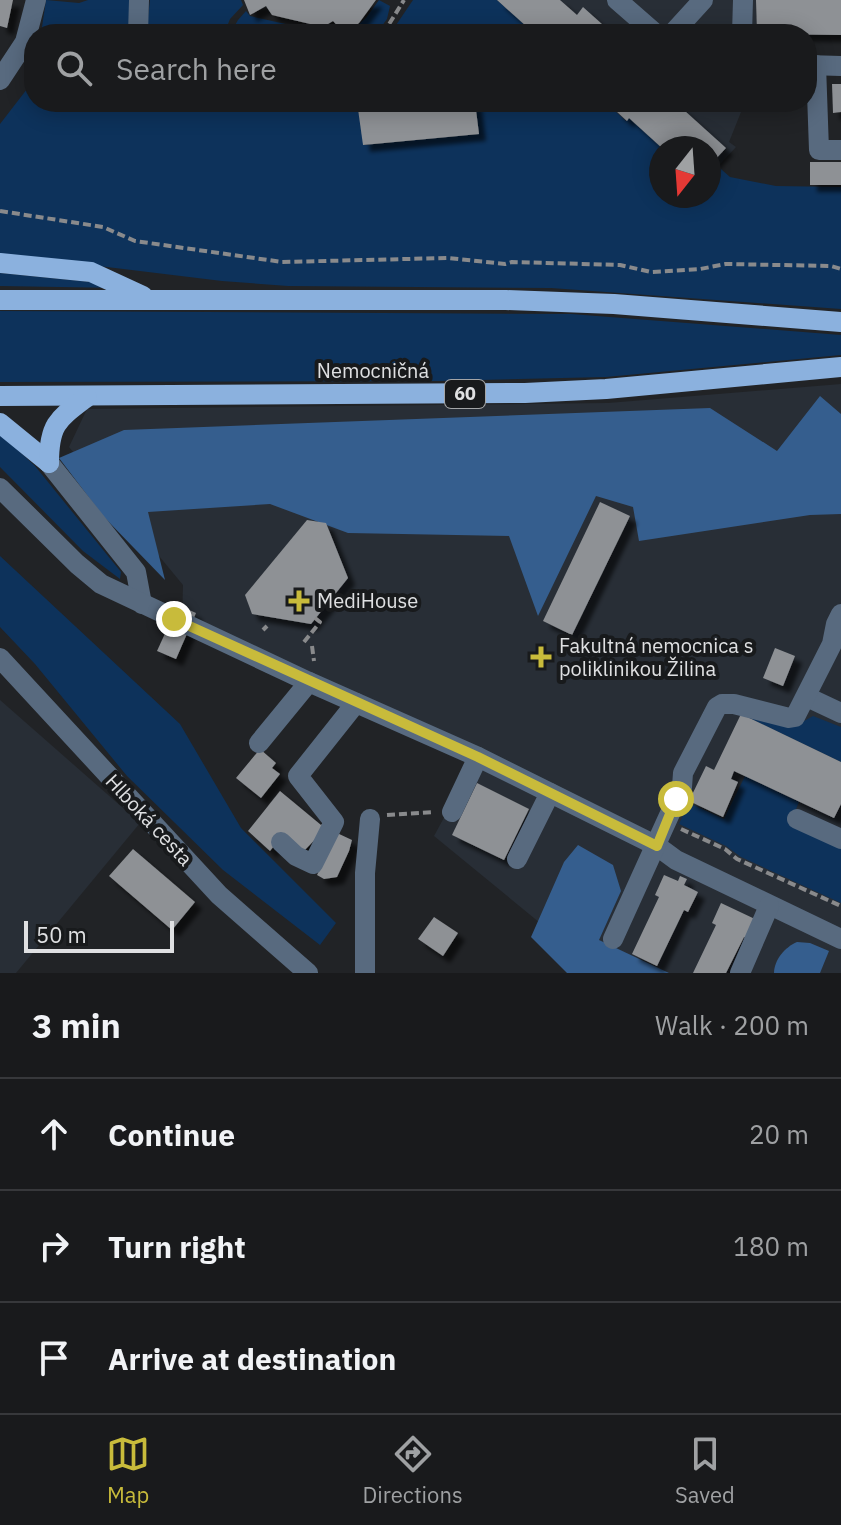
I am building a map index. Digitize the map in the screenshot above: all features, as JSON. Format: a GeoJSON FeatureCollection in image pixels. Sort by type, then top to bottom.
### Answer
{"type":"FeatureCollection","features":[{"type":"Feature","properties":{"kind":"main road"},"geometry":{"type":"LineString","coordinates":[[0,263],[91,272],[150,300]]}},
{"type":"Feature","properties":{"kind":"main road"},"geometry":{"type":"LineString","coordinates":[[0,300],[506,300],[614,304],[841,322]]}},
{"type":"Feature","properties":{"kind":"main road","name":"Nemocničná"},"geometry":{"type":"LineString","coordinates":[[0,396],[525,393],[606,389],[841,367]]}},
{"type":"Feature","properties":{"kind":"main road"},"geometry":{"type":"LineString","coordinates":[[49,463],[53,426],[87,397]]}},
{"type":"Feature","properties":{"kind":"main road"},"geometry":{"type":"LineString","coordinates":[[0,423],[49,463]]}},
{"type":"Feature","properties":{"kind":"street"},"geometry":{"type":"LineString","coordinates":[[30,24],[36,0]]}},
{"type":"Feature","properties":{"kind":"street"},"geometry":{"type":"LineString","coordinates":[[138,24],[139,0]]}},
{"type":"Feature","properties":{"kind":"street"},"geometry":{"type":"LineString","coordinates":[[617,0],[645,24]]}},
{"type":"Feature","properties":{"kind":"street"},"geometry":{"type":"LineString","coordinates":[[681,24],[703,0]]}},
{"type":"Feature","properties":{"kind":"street"},"geometry":{"type":"LineString","coordinates":[[742,24],[743,0]]}},
{"type":"Feature","properties":{"kind":"street"},"geometry":{"type":"LineString","coordinates":[[0,80],[24,44]]}},
{"type":"Feature","properties":{"kind":"street"},"geometry":{"type":"LineString","coordinates":[[817,65],[841,66]]}},
{"type":"Feature","properties":{"kind":"street"},"geometry":{"type":"LineString","coordinates":[[816,112],[819,150],[841,150]]}},
{"type":"Feature","properties":{"kind":"street"},"geometry":{"type":"LineString","coordinates":[[49,463],[136,572],[142,604]]}},
{"type":"Feature","properties":{"kind":"street"},"geometry":{"type":"LineString","coordinates":[[0,488],[101,584],[478,757],[657,846],[676,860],[841,939]]}},
{"type":"Feature","properties":{"kind":"street"},"geometry":{"type":"LineString","coordinates":[[613,939],[682,787],[683,773],[717,707],[728,703],[792,718],[798,715],[832,644],[841,614]]}},
{"type":"Feature","properties":{"kind":"street","name":"Hlboká cesta"},"geometry":{"type":"LineString","coordinates":[[0,658],[219,895],[308,973]]}},
{"type":"Feature","properties":{"kind":"street"},"geometry":{"type":"LineString","coordinates":[[259,743],[309,682]]}},
{"type":"Feature","properties":{"kind":"street"},"geometry":{"type":"LineString","coordinates":[[807,697],[841,713]]}},
{"type":"Feature","properties":{"kind":"street"},"geometry":{"type":"LineString","coordinates":[[281,842],[296,856],[313,864],[334,822],[298,776],[356,703]]}},
{"type":"Feature","properties":{"kind":"street"},"geometry":{"type":"LineString","coordinates":[[452,812],[478,757]]}},
{"type":"Feature","properties":{"kind":"street"},"geometry":{"type":"LineString","coordinates":[[517,859],[550,793]]}},
{"type":"Feature","properties":{"kind":"street"},"geometry":{"type":"LineString","coordinates":[[365,973],[365,873],[375,818]]}},
{"type":"Feature","properties":{"kind":"street"},"geometry":{"type":"LineString","coordinates":[[797,819],[841,839]]}},
{"type":"Feature","properties":{"kind":"street"},"geometry":{"type":"LineString","coordinates":[[657,846],[680,851],[841,929]]}},
{"type":"Feature","properties":{"kind":"street"},"geometry":{"type":"LineString","coordinates":[[740,973],[769,906]]}},
{"type":"Feature","properties":{"kind":"path"},"geometry":{"type":"LineString","coordinates":[[389,24],[404,0]]}},
{"type":"Feature","properties":{"kind":"path"},"geometry":{"type":"LineString","coordinates":[[0,211],[103,227],[135,241],[282,262],[448,258],[505,264],[620,265],[651,272],[726,264],[831,266],[841,269]]}},
{"type":"Feature","properties":{"kind":"path"},"geometry":{"type":"LineString","coordinates":[[304,642],[320,622],[315,618]]}},
{"type":"Feature","properties":{"kind":"path"},"geometry":{"type":"LineString","coordinates":[[312,646],[314,661]]}},
{"type":"Feature","properties":{"kind":"path"},"geometry":{"type":"LineString","coordinates":[[375,818],[427,811]]}},
{"type":"Feature","properties":{"kind":"path"},"geometry":{"type":"LineString","coordinates":[[666,822],[841,906]]}},
{"type":"Feature","properties":{"kind":"shaded area"},"geometry":{"type":"Polygon","coordinates":[[[46,0],[79,3],[88,0],[132,0],[130,24],[42,24],[46,0]]]}},
{"type":"Feature","properties":{"kind":"shaded area"},"geometry":{"type":"Polygon","coordinates":[[[150,0],[241,0],[243,5],[228,24],[147,24],[150,0]]]}},
{"type":"Feature","properties":{"kind":"shaded area"},"geometry":{"type":"Polygon","coordinates":[[[379,0],[390,6],[383,24],[359,24],[379,0]]]}},
{"type":"Feature","properties":{"kind":"shaded area"},"geometry":{"type":"Polygon","coordinates":[[[413,0],[497,0],[524,24],[397,24],[413,0]]]}},
{"type":"Feature","properties":{"kind":"shaded area"},"geometry":{"type":"Polygon","coordinates":[[[427,0],[756,0],[757,24],[454,24],[427,0]]]}},
{"type":"Feature","properties":{"kind":"shaded area"},"geometry":{"type":"Polygon","coordinates":[[[246,11],[250,16],[286,24],[236,24],[246,11]]]}},
{"type":"Feature","properties":{"kind":"shaded area"},"geometry":{"type":"Polygon","coordinates":[[[24,93],[24,112],[359,112],[364,145],[479,134],[476,112],[616,112],[626,121],[629,118],[649,136],[649,208],[721,208],[721,169],[730,177],[776,186],[841,187],[841,309],[551,288],[288,286],[0,254],[0,124],[24,93]]]}},
{"type":"Feature","properties":{"kind":"shaded area"},"geometry":{"type":"Polygon","coordinates":[[[568,112],[741,112],[729,142],[736,147],[721,163],[721,136],[649,136],[649,143],[568,112]]]}},
{"type":"Feature","properties":{"kind":"shaded area"},"geometry":{"type":"Polygon","coordinates":[[[0,273],[121,285],[120,288],[0,286],[0,273]]]}},
{"type":"Feature","properties":{"kind":"shaded area"},"geometry":{"type":"Polygon","coordinates":[[[0,311],[571,314],[841,335],[841,355],[606,377],[440,381],[0,382],[0,311]]]}},
{"type":"Feature","properties":{"kind":"shaded area","name":"Fakultná nemocnica s poliklinikou Žilina"},"geometry":{"type":"Polygon","coordinates":[[[841,384],[841,973],[601,973],[434,836],[477,757],[302,691],[182,623],[183,585],[69,447],[87,409],[608,403],[841,384]]]}},
{"type":"Feature","properties":{"kind":"shaded area"},"geometry":{"type":"Polygon","coordinates":[[[820,396],[841,414],[841,514],[810,515],[639,541],[633,507],[596,496],[538,616],[509,536],[348,533],[270,504],[148,512],[165,580],[103,516],[59,458],[124,430],[710,408],[777,451],[820,396]]]}},
{"type":"Feature","properties":{"kind":"shaded area"},"geometry":{"type":"Polygon","coordinates":[[[0,433],[35,466],[121,572],[120,579],[83,551],[0,467],[0,433]]]}},
{"type":"Feature","properties":{"kind":"shaded area"},"geometry":{"type":"Polygon","coordinates":[[[0,556],[180,724],[241,828],[336,923],[320,945],[223,870],[127,776],[35,664],[0,627],[0,556]]]}},
{"type":"Feature","properties":{"kind":"shaded area"},"geometry":{"type":"Polygon","coordinates":[[[0,700],[140,823],[16,973],[0,973],[0,700]]]}},
{"type":"Feature","properties":{"kind":"shaded area"},"geometry":{"type":"Polygon","coordinates":[[[813,716],[841,727],[841,762],[749,718],[797,725],[813,716]]]}},
{"type":"Feature","properties":{"kind":"shaded area"},"geometry":{"type":"Polygon","coordinates":[[[745,776],[799,802],[791,821],[841,845],[841,903],[741,857],[726,846],[679,824],[689,803],[724,819],[745,776]]]}},
{"type":"Feature","properties":{"kind":"shaded area"},"geometry":{"type":"Polygon","coordinates":[[[578,845],[613,865],[621,891],[599,940],[669,973],[567,973],[531,937],[564,862],[578,845]]]}},
{"type":"Feature","properties":{"kind":"shaded area"},"geometry":{"type":"Polygon","coordinates":[[[797,942],[810,943],[829,951],[820,973],[774,973],[781,954],[797,942]]]}},
{"type":"Feature","properties":{"kind":"building"},"geometry":{"type":"Polygon","coordinates":[[[0,0],[13,0],[7,28],[0,26],[0,0]]]}},
{"type":"Feature","properties":{"kind":"building"},"geometry":{"type":"Polygon","coordinates":[[[244,0],[376,0],[358,24],[336,24],[333,21],[310,24],[272,15],[266,6],[250,15],[244,0]]]}},
{"type":"Feature","properties":{"kind":"building"},"geometry":{"type":"Polygon","coordinates":[[[497,0],[560,0],[577,15],[583,7],[602,24],[524,24],[497,0]]]}},
{"type":"Feature","properties":{"kind":"building"},"geometry":{"type":"Polygon","coordinates":[[[756,0],[841,0],[841,35],[817,35],[817,24],[757,24],[756,0]]]}},
{"type":"Feature","properties":{"kind":"building"},"geometry":{"type":"Polygon","coordinates":[[[832,84],[841,84],[841,112],[833,113],[832,84]]]}},
{"type":"Feature","properties":{"kind":"building"},"geometry":{"type":"Polygon","coordinates":[[[358,112],[476,112],[479,134],[363,145],[358,112]]]}},
{"type":"Feature","properties":{"kind":"building"},"geometry":{"type":"Polygon","coordinates":[[[617,112],[686,112],[713,136],[649,136],[629,118],[627,121],[617,112]]]}},
{"type":"Feature","properties":{"kind":"building"},"geometry":{"type":"Polygon","coordinates":[[[810,162],[841,162],[841,185],[810,185],[810,162]]]}},
{"type":"Feature","properties":{"kind":"building"},"geometry":{"type":"Polygon","coordinates":[[[600,502],[630,516],[572,635],[543,621],[600,502]]]}},
{"type":"Feature","properties":{"kind":"building"},"geometry":{"type":"Polygon","coordinates":[[[307,520],[326,523],[348,578],[311,624],[252,614],[245,595],[307,520]]]}},
{"type":"Feature","properties":{"kind":"building"},"geometry":{"type":"Polygon","coordinates":[[[178,605],[196,613],[176,659],[157,651],[178,605]]]}},
{"type":"Feature","properties":{"kind":"building"},"geometry":{"type":"Polygon","coordinates":[[[775,648],[795,656],[783,686],[763,678],[775,648]]]}},
{"type":"Feature","properties":{"kind":"building"},"geometry":{"type":"Polygon","coordinates":[[[741,714],[841,762],[841,804],[834,818],[734,771],[731,779],[738,782],[723,817],[689,801],[706,766],[714,770],[741,714]]]}},
{"type":"Feature","properties":{"kind":"building"},"geometry":{"type":"Polygon","coordinates":[[[260,749],[276,763],[272,768],[280,774],[261,798],[236,778],[260,749]]]}},
{"type":"Feature","properties":{"kind":"building"},"geometry":{"type":"Polygon","coordinates":[[[477,783],[529,809],[504,860],[452,835],[477,783]]]}},
{"type":"Feature","properties":{"kind":"building"},"geometry":{"type":"Polygon","coordinates":[[[280,791],[321,825],[324,822],[325,829],[303,852],[284,833],[270,851],[248,831],[280,791]]]}},
{"type":"Feature","properties":{"kind":"building"},"geometry":{"type":"Polygon","coordinates":[[[337,833],[352,840],[349,851],[337,877],[324,879],[317,875],[337,833]]]}},
{"type":"Feature","properties":{"kind":"building"},"geometry":{"type":"Polygon","coordinates":[[[133,849],[195,902],[172,930],[109,876],[133,849]]]}},
{"type":"Feature","properties":{"kind":"building"},"geometry":{"type":"Polygon","coordinates":[[[664,875],[678,881],[680,876],[687,879],[684,885],[698,892],[688,912],[684,910],[657,966],[632,954],[659,897],[655,895],[664,875]]]}},
{"type":"Feature","properties":{"kind":"building"},"geometry":{"type":"Polygon","coordinates":[[[721,903],[757,920],[748,939],[744,937],[726,973],[693,973],[716,925],[712,923],[721,903]]]}},
{"type":"Feature","properties":{"kind":"building"},"geometry":{"type":"Polygon","coordinates":[[[434,917],[458,933],[443,956],[418,939],[434,917]]]}},
{"type":"Feature","properties":{"kind":"place","name":"MediHouse"},"geometry":{"type":"Point","coordinates":[299,601]}},
{"type":"Feature","properties":{"kind":"place","name":"Fakultná nemocnica s poliklinikou Žilina"},"geometry":{"type":"Point","coordinates":[541,657]}},
{"type":"Feature","properties":{"kind":"route"},"geometry":{"type":"LineString","coordinates":[[174,619],[478,757],[657,846],[676,799]]}}]}
